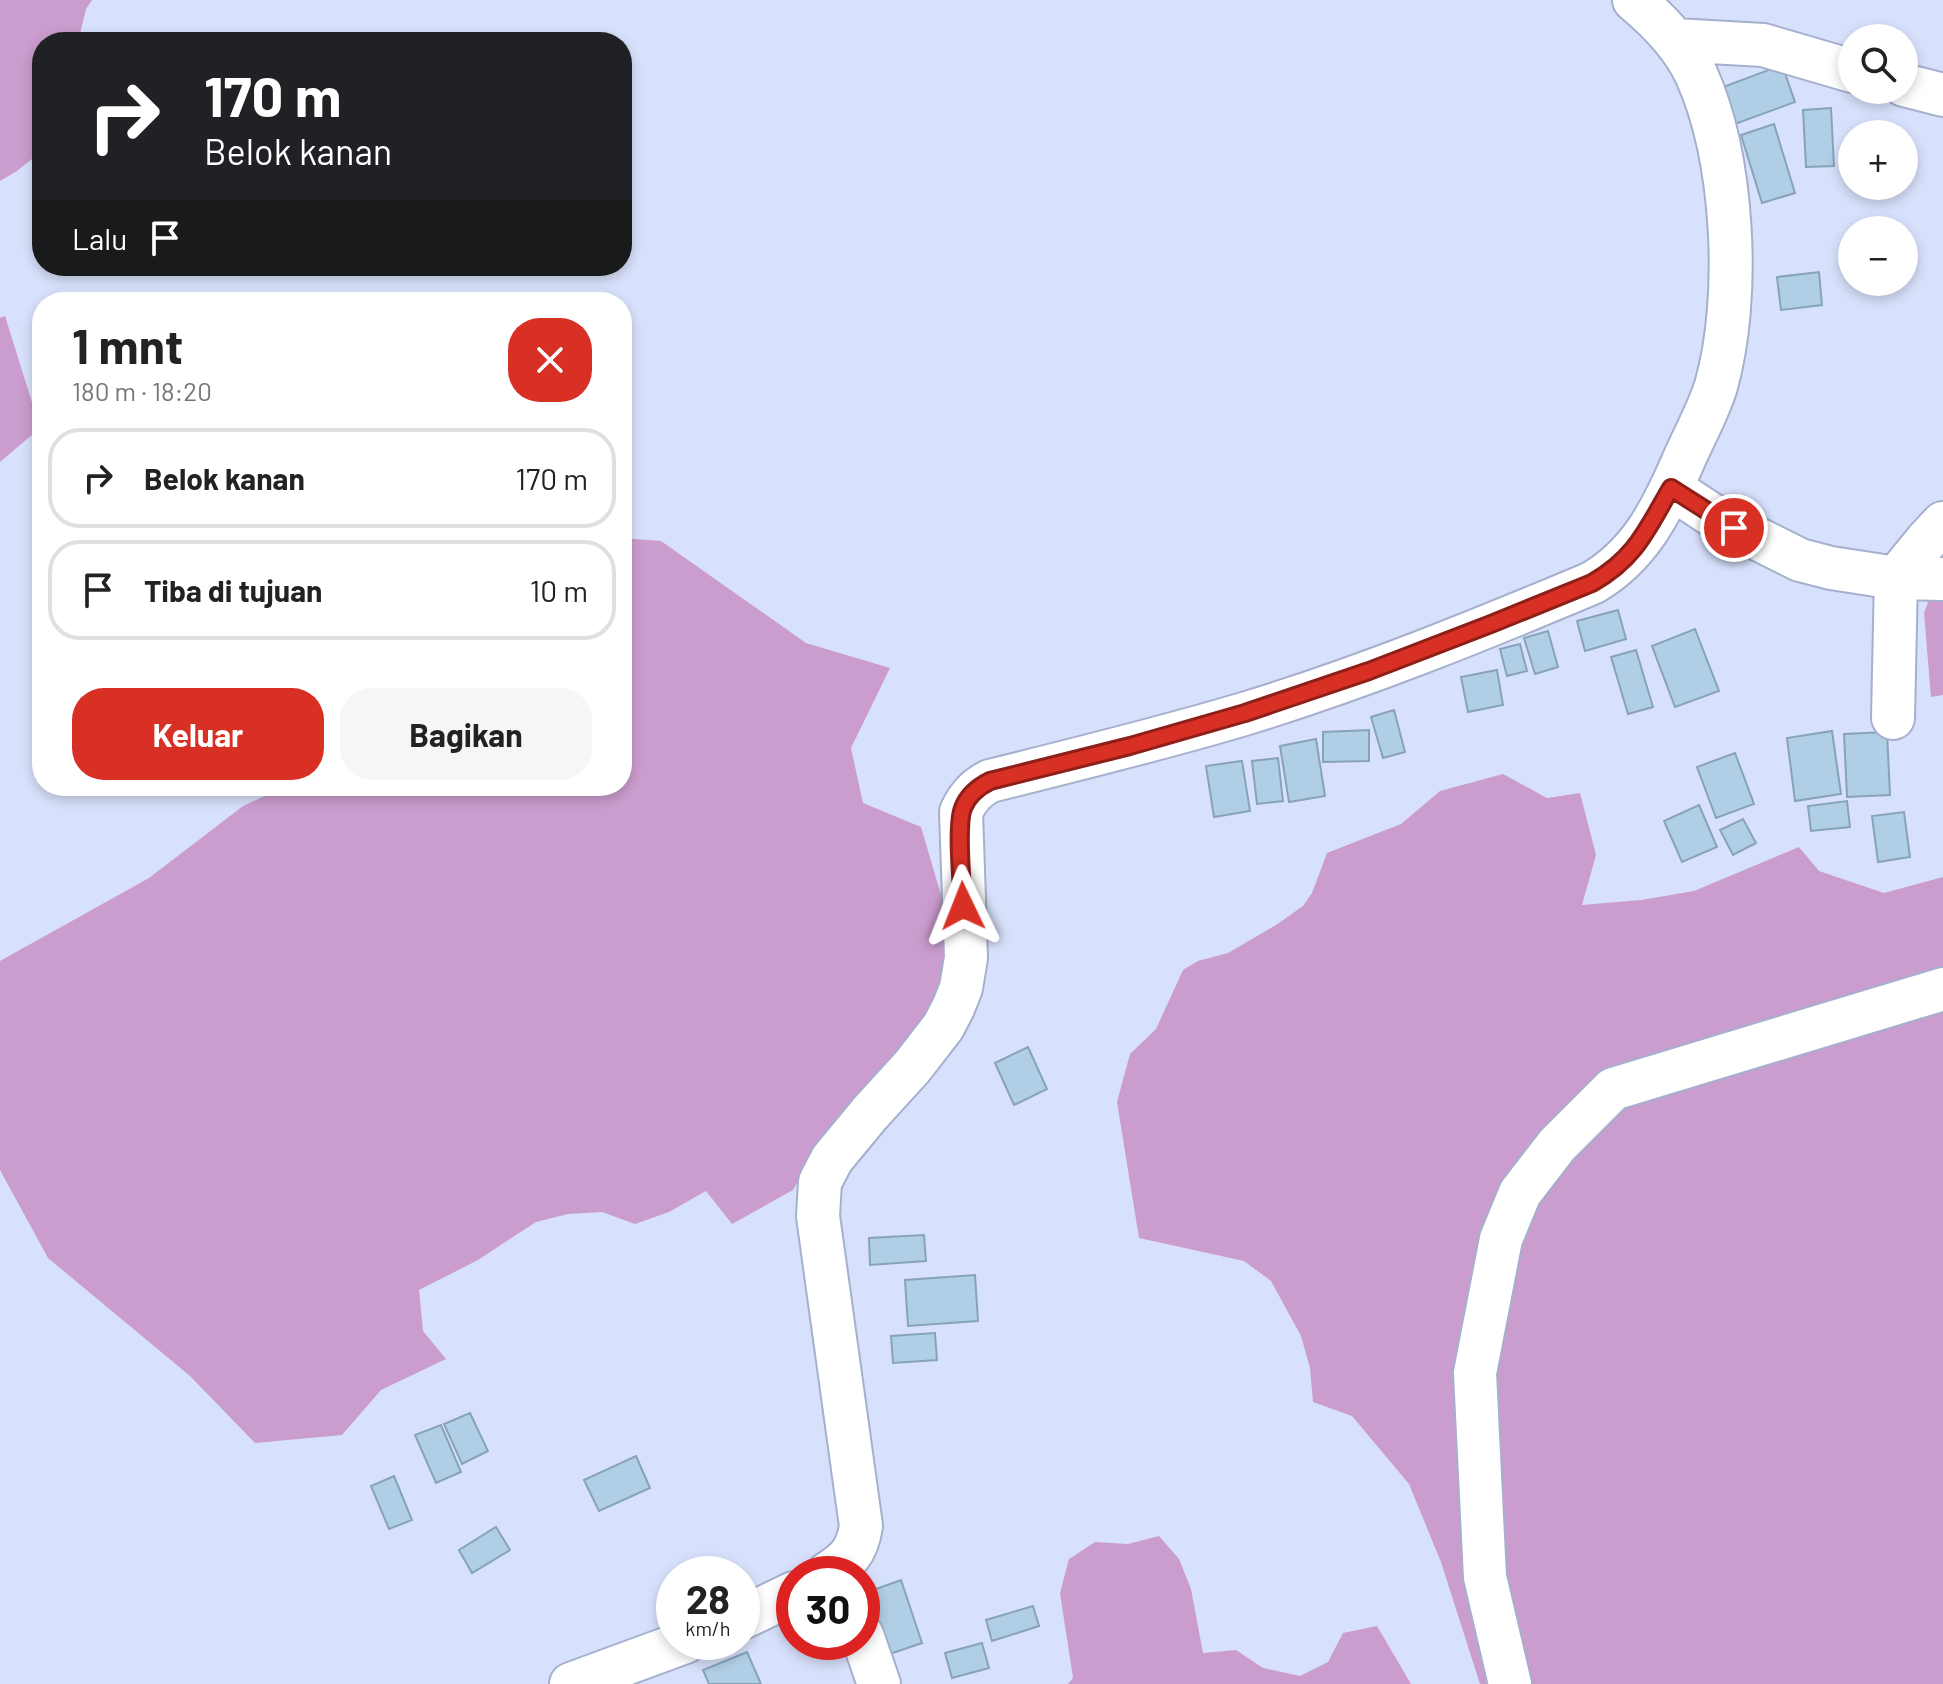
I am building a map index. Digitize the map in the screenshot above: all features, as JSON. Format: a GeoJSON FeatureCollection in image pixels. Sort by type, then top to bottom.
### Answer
{"type":"FeatureCollection","features":[{"type":"Feature","properties":{"kind":"street"},"geometry":{"type":"LineString","coordinates":[[849,1556],[858,1542],[861,1526],[818,1216],[820,1182],[832,1159],[943,1027],[961,988],[966,958],[961,812],[971,795],[990,781],[1130,746],[1314,690],[1592,583],[1625,560],[1650,526],[1671,488],[1715,388],[1728,316],[1731,268],[1728,211],[1718,139],[1696,73],[1675,40],[1634,0]]}},
{"type":"Feature","properties":{"kind":"street"},"geometry":{"type":"LineString","coordinates":[[1675,40],[1763,45],[1838,67]]}},
{"type":"Feature","properties":{"kind":"street"},"geometry":{"type":"LineString","coordinates":[[1918,89],[1943,95]]}},
{"type":"Feature","properties":{"kind":"street"},"geometry":{"type":"LineString","coordinates":[[1671,488],[1718,519],[1800,560],[1896,578],[1943,579]]}},
{"type":"Feature","properties":{"kind":"street"},"geometry":{"type":"LineString","coordinates":[[1893,718],[1896,578],[1943,523]]}},
{"type":"Feature","properties":{"kind":"street"},"geometry":{"type":"LineString","coordinates":[[1510,1684],[1485,1577],[1475,1373],[1501,1239],[1520,1193],[1557,1145],[1613,1089],[1943,989]]}},
{"type":"Feature","properties":{"kind":"street"},"geometry":{"type":"LineString","coordinates":[[571,1684],[656,1653]]}},
{"type":"Feature","properties":{"kind":"street"},"geometry":{"type":"LineString","coordinates":[[871,1660],[879,1684]]}},
{"type":"Feature","properties":{"kind":"shaded area"},"geometry":{"type":"Polygon","coordinates":[[[0,0],[92,0],[86,9],[80,32],[32,32],[32,159],[0,181],[0,0]]]}},
{"type":"Feature","properties":{"kind":"shaded area"},"geometry":{"type":"Polygon","coordinates":[[[5,316],[32,402],[32,435],[0,462],[0,318],[5,316]]]}},
{"type":"Feature","properties":{"kind":"shaded area"},"geometry":{"type":"Polygon","coordinates":[[[632,539],[661,541],[806,643],[890,668],[851,748],[863,803],[921,827],[949,922],[938,1006],[836,1118],[793,1190],[732,1224],[706,1191],[669,1212],[635,1224],[602,1212],[568,1214],[536,1222],[478,1260],[419,1290],[423,1331],[446,1359],[381,1390],[342,1435],[255,1443],[190,1376],[48,1258],[0,1170],[0,961],[149,878],[243,806],[264,796],[632,796],[632,539]]]}},
{"type":"Feature","properties":{"kind":"shaded area"},"geometry":{"type":"Polygon","coordinates":[[[1943,562],[1943,695],[1931,697],[1924,613],[1943,562]]]}},
{"type":"Feature","properties":{"kind":"shaded area"},"geometry":{"type":"Polygon","coordinates":[[[1503,774],[1547,798],[1580,793],[1596,855],[1582,905],[1694,891],[1799,847],[1819,871],[1884,893],[1943,877],[1943,1684],[1480,1684],[1441,1562],[1409,1484],[1352,1416],[1313,1402],[1310,1368],[1301,1336],[1271,1281],[1244,1261],[1139,1238],[1117,1102],[1130,1054],[1156,1029],[1183,970],[1198,961],[1228,953],[1303,906],[1312,893],[1327,853],[1401,824],[1440,791],[1503,774]]]}},
{"type":"Feature","properties":{"kind":"shaded area"},"geometry":{"type":"Polygon","coordinates":[[[1159,1536],[1179,1559],[1191,1589],[1203,1653],[1236,1650],[1263,1668],[1300,1676],[1328,1662],[1343,1633],[1377,1626],[1411,1684],[1068,1684],[1073,1678],[1060,1593],[1069,1559],[1095,1542],[1128,1544],[1159,1536]]]}},
{"type":"Feature","properties":{"kind":"building"},"geometry":{"type":"Polygon","coordinates":[[[1782,65],[1795,102],[1735,124],[1723,87],[1782,65]]]}},
{"type":"Feature","properties":{"kind":"building"},"geometry":{"type":"Polygon","coordinates":[[[1831,108],[1834,166],[1806,167],[1803,110],[1831,108]]]}},
{"type":"Feature","properties":{"kind":"building"},"geometry":{"type":"Polygon","coordinates":[[[1774,124],[1795,193],[1762,203],[1741,135],[1774,124]]]}},
{"type":"Feature","properties":{"kind":"building"},"geometry":{"type":"Polygon","coordinates":[[[1819,272],[1822,305],[1781,310],[1777,277],[1819,272]]]}},
{"type":"Feature","properties":{"kind":"building"},"geometry":{"type":"Polygon","coordinates":[[[1618,610],[1626,639],[1585,651],[1577,621],[1618,610]]]}},
{"type":"Feature","properties":{"kind":"building"},"geometry":{"type":"Polygon","coordinates":[[[1695,629],[1719,691],[1675,707],[1652,646],[1695,629]]]}},
{"type":"Feature","properties":{"kind":"building"},"geometry":{"type":"Polygon","coordinates":[[[1548,631],[1558,667],[1535,674],[1524,638],[1548,631]]]}},
{"type":"Feature","properties":{"kind":"building"},"geometry":{"type":"Polygon","coordinates":[[[1520,644],[1527,671],[1507,676],[1500,649],[1520,644]]]}},
{"type":"Feature","properties":{"kind":"building"},"geometry":{"type":"Polygon","coordinates":[[[1636,650],[1653,707],[1628,714],[1611,657],[1636,650]]]}},
{"type":"Feature","properties":{"kind":"building"},"geometry":{"type":"Polygon","coordinates":[[[1497,670],[1503,705],[1468,712],[1461,677],[1497,670]]]}},
{"type":"Feature","properties":{"kind":"building"},"geometry":{"type":"Polygon","coordinates":[[[1394,710],[1405,752],[1383,758],[1371,717],[1394,710]]]}},
{"type":"Feature","properties":{"kind":"building"},"geometry":{"type":"Polygon","coordinates":[[[1369,730],[1369,761],[1323,762],[1323,732],[1369,730]]]}},
{"type":"Feature","properties":{"kind":"building"},"geometry":{"type":"Polygon","coordinates":[[[1832,731],[1841,794],[1795,801],[1787,738],[1832,731]]]}},
{"type":"Feature","properties":{"kind":"building"},"geometry":{"type":"Polygon","coordinates":[[[1887,732],[1890,795],[1847,797],[1844,734],[1887,732]]]}},
{"type":"Feature","properties":{"kind":"building"},"geometry":{"type":"Polygon","coordinates":[[[1316,739],[1325,796],[1289,802],[1280,746],[1316,739]]]}},
{"type":"Feature","properties":{"kind":"building"},"geometry":{"type":"Polygon","coordinates":[[[1735,753],[1754,804],[1716,818],[1697,767],[1735,753]]]}},
{"type":"Feature","properties":{"kind":"building"},"geometry":{"type":"Polygon","coordinates":[[[1278,758],[1283,801],[1257,804],[1252,761],[1278,758]]]}},
{"type":"Feature","properties":{"kind":"building"},"geometry":{"type":"Polygon","coordinates":[[[1242,761],[1250,811],[1214,817],[1206,766],[1242,761]]]}},
{"type":"Feature","properties":{"kind":"building"},"geometry":{"type":"Polygon","coordinates":[[[1847,801],[1850,827],[1811,831],[1808,806],[1847,801]]]}},
{"type":"Feature","properties":{"kind":"building"},"geometry":{"type":"Polygon","coordinates":[[[1699,805],[1717,847],[1682,862],[1664,821],[1699,805]]]}},
{"type":"Feature","properties":{"kind":"building"},"geometry":{"type":"Polygon","coordinates":[[[1904,812],[1910,857],[1878,862],[1872,816],[1904,812]]]}},
{"type":"Feature","properties":{"kind":"building"},"geometry":{"type":"Polygon","coordinates":[[[1743,819],[1756,843],[1733,855],[1720,830],[1743,819]]]}},
{"type":"Feature","properties":{"kind":"building"},"geometry":{"type":"Polygon","coordinates":[[[1028,1047],[1047,1089],[1014,1105],[995,1063],[1028,1047]]]}},
{"type":"Feature","properties":{"kind":"building"},"geometry":{"type":"Polygon","coordinates":[[[924,1235],[926,1261],[870,1265],[869,1238],[924,1235]]]}},
{"type":"Feature","properties":{"kind":"building"},"geometry":{"type":"Polygon","coordinates":[[[975,1275],[978,1321],[908,1326],[905,1280],[975,1275]]]}},
{"type":"Feature","properties":{"kind":"building"},"geometry":{"type":"Polygon","coordinates":[[[935,1333],[937,1360],[893,1363],[891,1336],[935,1333]]]}},
{"type":"Feature","properties":{"kind":"building"},"geometry":{"type":"Polygon","coordinates":[[[470,1413],[488,1451],[462,1464],[444,1424],[470,1413]]]}},
{"type":"Feature","properties":{"kind":"building"},"geometry":{"type":"Polygon","coordinates":[[[441,1425],[461,1472],[436,1483],[415,1435],[441,1425]]]}},
{"type":"Feature","properties":{"kind":"building"},"geometry":{"type":"Polygon","coordinates":[[[636,1456],[650,1488],[599,1511],[584,1480],[636,1456]]]}},
{"type":"Feature","properties":{"kind":"building"},"geometry":{"type":"Polygon","coordinates":[[[394,1476],[412,1520],[389,1529],[371,1486],[394,1476]]]}},
{"type":"Feature","properties":{"kind":"building"},"geometry":{"type":"Polygon","coordinates":[[[496,1527],[510,1550],[472,1573],[459,1550],[496,1527]]]}},
{"type":"Feature","properties":{"kind":"building"},"geometry":{"type":"Polygon","coordinates":[[[901,1580],[922,1643],[880,1657],[880,1588],[901,1580]]]}},
{"type":"Feature","properties":{"kind":"building"},"geometry":{"type":"Polygon","coordinates":[[[1033,1606],[1039,1626],[992,1641],[986,1620],[1033,1606]]]}},
{"type":"Feature","properties":{"kind":"building"},"geometry":{"type":"Polygon","coordinates":[[[982,1643],[989,1668],[952,1678],[945,1653],[982,1643]]]}},
{"type":"Feature","properties":{"kind":"building"},"geometry":{"type":"Polygon","coordinates":[[[727,1660],[750,1660],[761,1684],[709,1684],[703,1670],[727,1660]]]}},
{"type":"Feature","properties":{"kind":"route"},"geometry":{"type":"LineString","coordinates":[[963,906],[961,812],[971,795],[990,781],[1245,713],[1369,671],[1592,583],[1625,560],[1640,542],[1671,488],[1734,528]]}}]}
